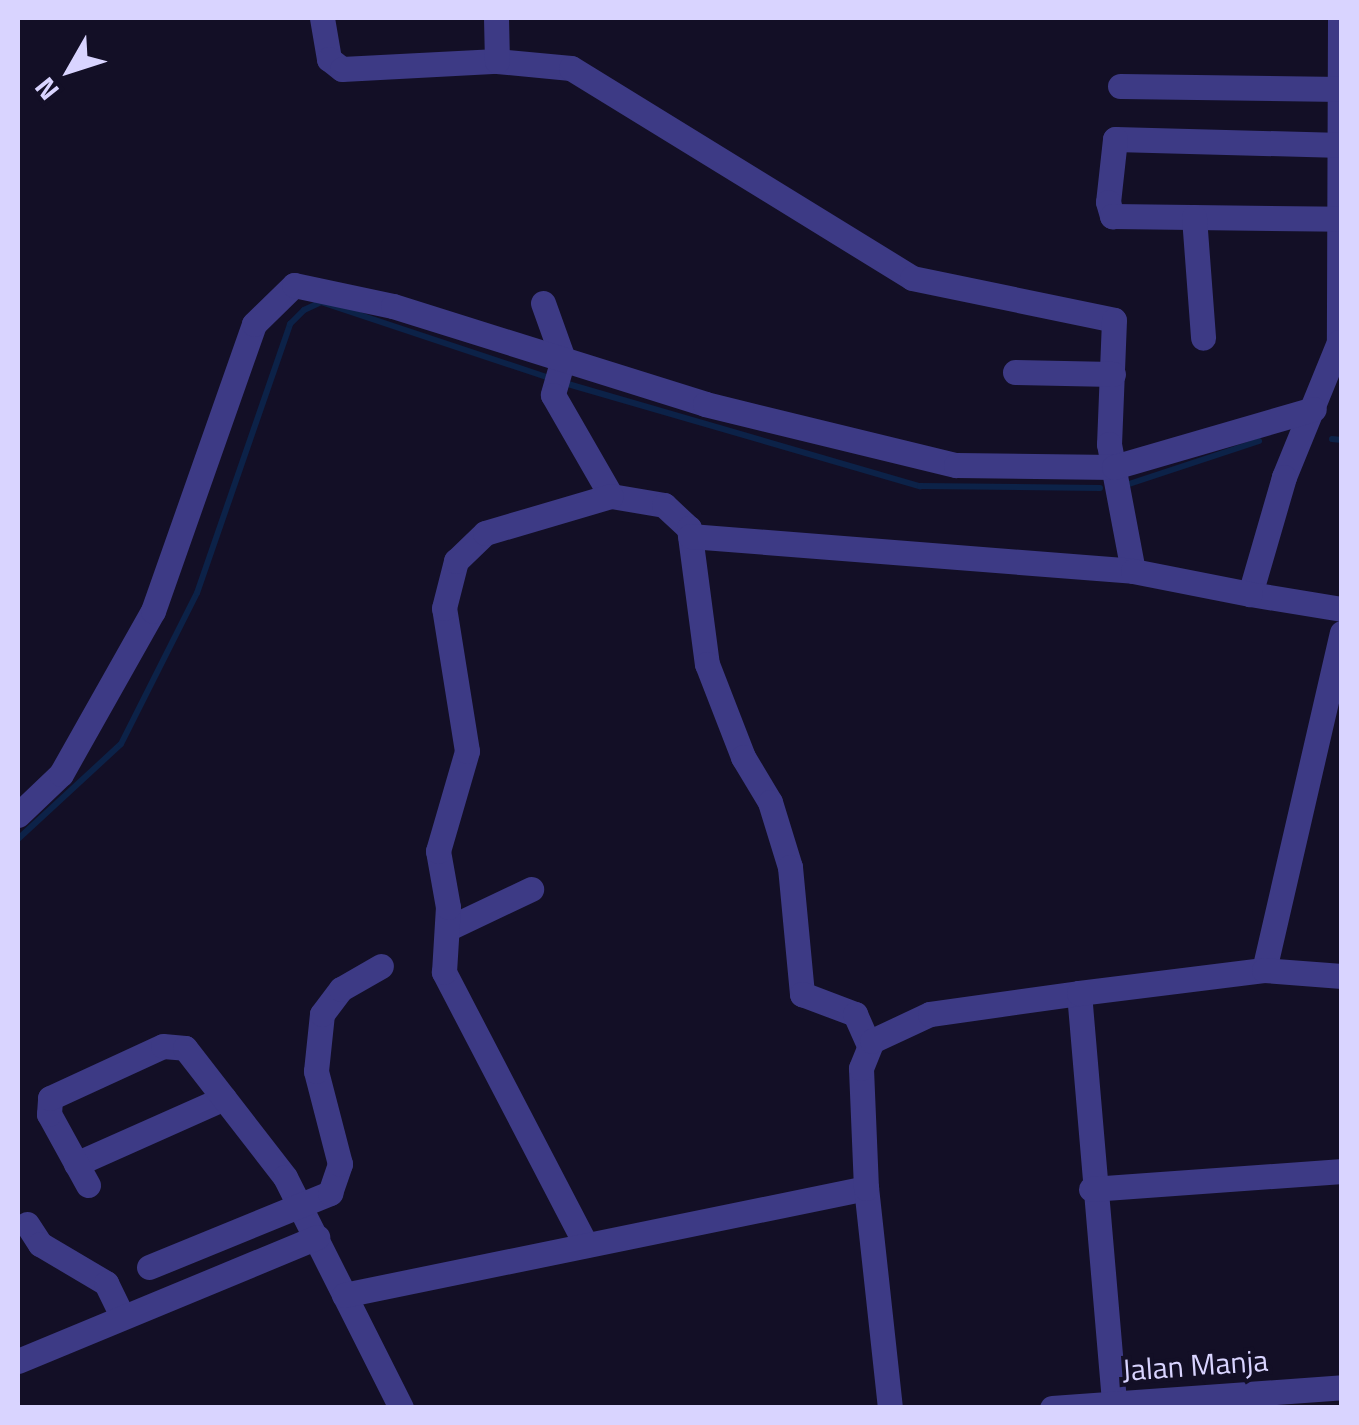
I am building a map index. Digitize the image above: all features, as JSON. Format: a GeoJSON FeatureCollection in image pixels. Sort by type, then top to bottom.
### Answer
{"type":"FeatureCollection","features":[{"type":"Feature","properties":{"kind":"street"},"geometry":{"type":"LineString","coordinates":[[322,18],[330,58],[342,69],[496,62],[571,68],[935,288],[1109,317],[1117,326],[1114,467],[1133,571]]}},
{"type":"Feature","properties":{"kind":"street"},"geometry":{"type":"LineString","coordinates":[[496,18],[496,62]]}},
{"type":"Feature","properties":{"kind":"street"},"geometry":{"type":"LineString","coordinates":[[1250,594],[1325,403],[1340,342],[1340,18]]}},
{"type":"Feature","properties":{"kind":"street"},"geometry":{"type":"LineString","coordinates":[[1120,86],[1340,89]]}},
{"type":"Feature","properties":{"kind":"street"},"geometry":{"type":"LineString","coordinates":[[1340,146],[1115,139],[1112,216],[1340,219]]}},
{"type":"Feature","properties":{"kind":"street"},"geometry":{"type":"LineString","coordinates":[[1194,217],[1202,338]]}},
{"type":"Feature","properties":{"kind":"street"},"geometry":{"type":"LineString","coordinates":[[18,815],[62,774],[153,610],[254,324],[280,291],[312,283],[559,371],[938,462],[1062,472],[1114,467],[1325,403]]}},
{"type":"Feature","properties":{"kind":"street"},"geometry":{"type":"LineString","coordinates":[[543,303],[559,371],[611,496]]}},
{"type":"Feature","properties":{"kind":"street"},"geometry":{"type":"LineString","coordinates":[[1016,372],[1113,374]]}},
{"type":"Feature","properties":{"kind":"street"},"geometry":{"type":"LineString","coordinates":[[586,1245],[444,972],[449,928],[438,851],[467,752],[444,608],[448,582],[485,533],[611,496],[664,505],[680,513],[690,536],[707,664],[742,757],[770,802],[790,867],[802,994],[854,1014],[869,1046]]}},
{"type":"Feature","properties":{"kind":"street"},"geometry":{"type":"LineString","coordinates":[[690,536],[1133,571],[1342,609]]}},
{"type":"Feature","properties":{"kind":"street"},"geometry":{"type":"LineString","coordinates":[[1264,970],[1342,633]]}},
{"type":"Feature","properties":{"kind":"street"},"geometry":{"type":"LineString","coordinates":[[449,928],[531,889]]}},
{"type":"Feature","properties":{"kind":"street"},"geometry":{"type":"LineString","coordinates":[[149,1266],[330,1193],[340,1164],[316,1071],[322,1014],[341,989],[381,966]]}},
{"type":"Feature","properties":{"kind":"street"},"geometry":{"type":"LineString","coordinates":[[890,1408],[866,1188],[861,1068],[869,1046],[930,1014],[1264,970],[1342,976]]}},
{"type":"Feature","properties":{"kind":"street"},"geometry":{"type":"LineString","coordinates":[[1078,993],[1092,1190],[1114,1402]]}},
{"type":"Feature","properties":{"kind":"street"},"geometry":{"type":"LineString","coordinates":[[224,1098],[82,1175],[47,1109],[55,1094],[170,1044],[186,1048],[224,1098],[301,1206],[401,1408]]}},
{"type":"Feature","properties":{"kind":"street"},"geometry":{"type":"LineString","coordinates":[[1092,1190],[1342,1171]]}},
{"type":"Feature","properties":{"kind":"street"},"geometry":{"type":"LineString","coordinates":[[344,1295],[866,1188]]}},
{"type":"Feature","properties":{"kind":"street"},"geometry":{"type":"LineString","coordinates":[[26,1224],[40,1244],[106,1283],[122,1316]]}},
{"type":"Feature","properties":{"kind":"street"},"geometry":{"type":"LineString","coordinates":[[18,1361],[317,1236]]}},
{"type":"Feature","properties":{"kind":"street","name":"Jalan Manja"},"geometry":{"type":"LineString","coordinates":[[1052,1408],[1114,1402],[1218,1402],[1342,1387]]}},
{"type":"Feature","properties":{"kind":"waterway"},"geometry":{"type":"LineString","coordinates":[[18,839],[121,744],[197,593],[290,324],[304,310],[321,302],[549,378]]}},
{"type":"Feature","properties":{"kind":"waterway"},"geometry":{"type":"LineString","coordinates":[[561,382],[920,486],[1100,488]]}},
{"type":"Feature","properties":{"kind":"waterway"},"geometry":{"type":"LineString","coordinates":[[1332,439],[1342,440]]}},
{"type":"Feature","properties":{"kind":"waterway"},"geometry":{"type":"LineString","coordinates":[[1129,484],[1259,441]]}}]}
